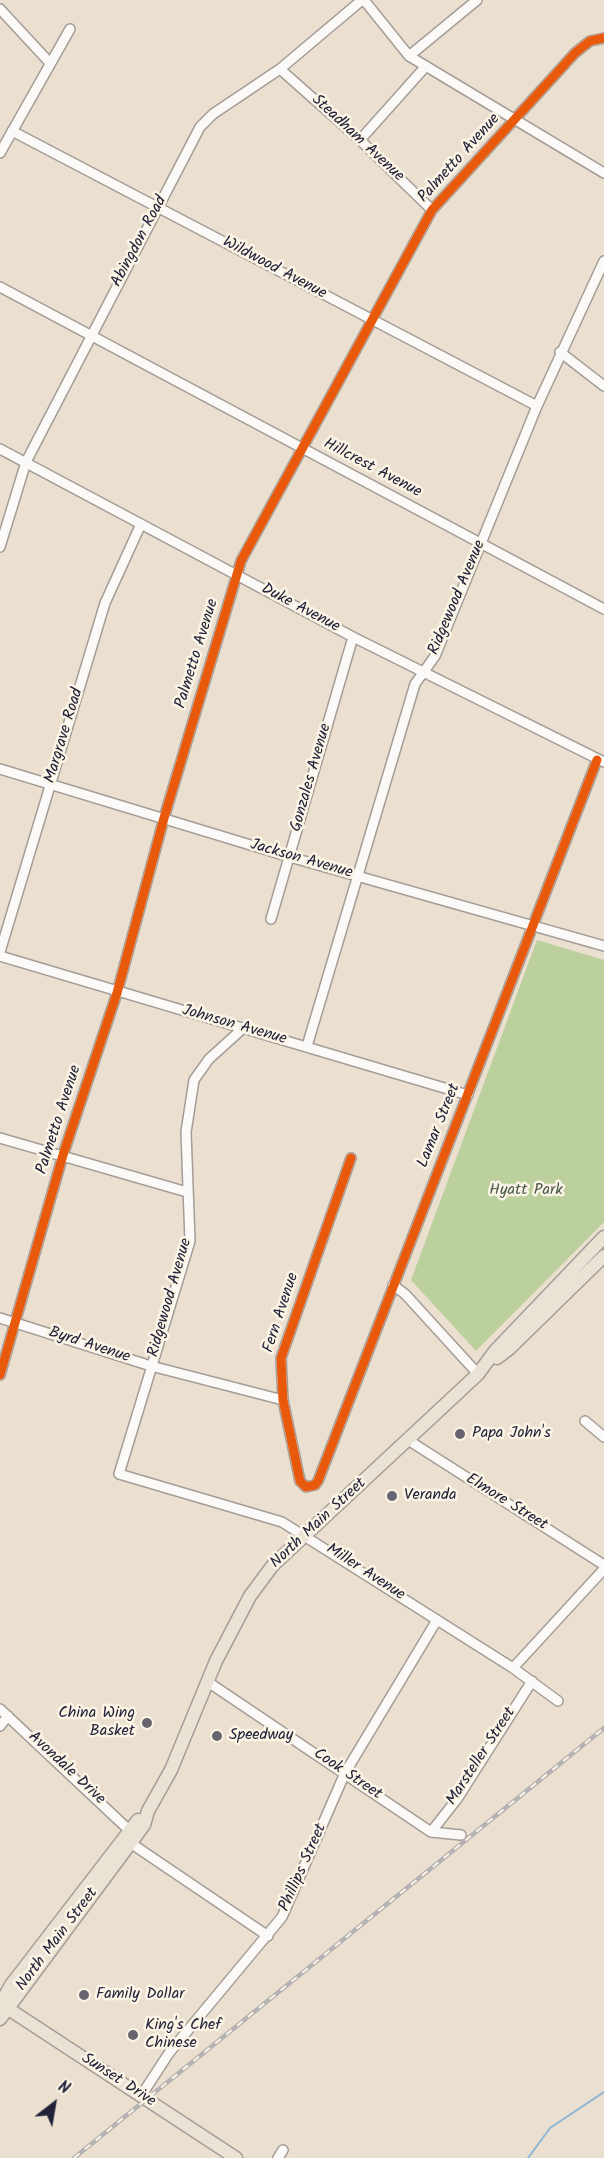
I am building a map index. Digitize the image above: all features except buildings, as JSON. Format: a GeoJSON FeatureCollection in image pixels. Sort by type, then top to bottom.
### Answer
{"type":"FeatureCollection","features":[{"type":"Feature","properties":{"kind":"main road","name":"North Main Street"},"geometry":{"type":"LineString","coordinates":[[482,1370],[495,1351],[604,1237]]}},
{"type":"Feature","properties":{"kind":"main road","name":"North Main Street"},"geometry":{"type":"LineString","coordinates":[[1,2008],[11,1985],[131,1837],[148,1811],[171,1770],[238,1614],[273,1566],[482,1370],[510,1348],[604,1256]]}},
{"type":"Feature","properties":{"kind":"main road","name":"Sunset Drive"},"geometry":{"type":"LineString","coordinates":[[1,2008],[236,2158]]}},
{"type":"Feature","properties":{"kind":"street"},"geometry":{"type":"LineString","coordinates":[[363,0],[409,56],[604,173]]}},
{"type":"Feature","properties":{"kind":"street","name":"Abingdon Road"},"geometry":{"type":"LineString","coordinates":[[0,547],[26,462],[200,127],[213,114],[280,69],[363,0]]}},
{"type":"Feature","properties":{"kind":"street"},"geometry":{"type":"LineString","coordinates":[[409,56],[477,0]]}},
{"type":"Feature","properties":{"kind":"street"},"geometry":{"type":"LineString","coordinates":[[0,9],[50,63]]}},
{"type":"Feature","properties":{"kind":"street"},"geometry":{"type":"LineString","coordinates":[[0,153],[70,29]]}},
{"type":"Feature","properties":{"kind":"street","name":"Palmetto Avenue"},"geometry":{"type":"LineString","coordinates":[[0,1375],[63,1155],[117,993],[164,818],[241,561],[432,210],[575,53],[590,41],[604,38]]}},
{"type":"Feature","properties":{"kind":"street"},"geometry":{"type":"LineString","coordinates":[[360,140],[426,66]]}},
{"type":"Feature","properties":{"kind":"street","name":"Steadham Avenue"},"geometry":{"type":"LineString","coordinates":[[280,69],[360,140],[432,210]]}},
{"type":"Feature","properties":{"kind":"street","name":"Wildwood Avenue"},"geometry":{"type":"LineString","coordinates":[[12,131],[537,406]]}},
{"type":"Feature","properties":{"kind":"street","name":"Ridgewood Avenue"},"geometry":{"type":"LineString","coordinates":[[307,1046],[415,684],[435,656],[560,352],[604,261]]}},
{"type":"Feature","properties":{"kind":"street","name":"Hillcrest Avenue"},"geometry":{"type":"LineString","coordinates":[[0,287],[604,609]]}},
{"type":"Feature","properties":{"kind":"street"},"geometry":{"type":"LineString","coordinates":[[560,352],[604,386]]}},
{"type":"Feature","properties":{"kind":"street","name":"Duke Avenue"},"geometry":{"type":"LineString","coordinates":[[0,449],[353,637],[601,761]]}},
{"type":"Feature","properties":{"kind":"street","name":"Margrave Road"},"geometry":{"type":"LineString","coordinates":[[0,954],[105,603],[141,524]]}},
{"type":"Feature","properties":{"kind":"street","name":"Gonzales Avenue"},"geometry":{"type":"LineString","coordinates":[[271,919],[353,637]]}},
{"type":"Feature","properties":{"kind":"street","name":"Lamar Street"},"geometry":{"type":"LineString","coordinates":[[300,1481],[306,1487],[310,1487],[318,1481],[393,1285],[601,761]]}},
{"type":"Feature","properties":{"kind":"street","name":"Jackson Avenue"},"geometry":{"type":"LineString","coordinates":[[0,769],[290,857],[535,924],[604,946]]}},
{"type":"Feature","properties":{"kind":"street","name":"Johnson Avenue"},"geometry":{"type":"LineString","coordinates":[[0,954],[117,993],[241,1030],[307,1046],[468,1095]]}},
{"type":"Feature","properties":{"kind":"street","name":"Ridgewood Avenue"},"geometry":{"type":"LineString","coordinates":[[119,1474],[190,1241],[186,1132],[194,1080],[209,1059],[241,1030]]}},
{"type":"Feature","properties":{"kind":"street"},"geometry":{"type":"LineString","coordinates":[[0,1138],[187,1192]]}},
{"type":"Feature","properties":{"kind":"street","name":"Fern Avenue"},"geometry":{"type":"LineString","coordinates":[[300,1481],[283,1400],[281,1358],[351,1158]]}},
{"type":"Feature","properties":{"kind":"street"},"geometry":{"type":"LineString","coordinates":[[393,1285],[482,1370]]}},
{"type":"Feature","properties":{"kind":"street","name":"Byrd Avenue"},"geometry":{"type":"LineString","coordinates":[[0,1318],[151,1366],[283,1400]]}},
{"type":"Feature","properties":{"kind":"street"},"geometry":{"type":"LineString","coordinates":[[585,1421],[604,1437]]}},
{"type":"Feature","properties":{"kind":"street","name":"Elmore Street"},"geometry":{"type":"LineString","coordinates":[[408,1440],[604,1567]]}},
{"type":"Feature","properties":{"kind":"street","name":"Miller Avenue"},"geometry":{"type":"LineString","coordinates":[[119,1474],[282,1522],[307,1535],[513,1668],[558,1701]]}},
{"type":"Feature","properties":{"kind":"street"},"geometry":{"type":"LineString","coordinates":[[513,1668],[604,1567]]}},
{"type":"Feature","properties":{"kind":"street","name":"Phillips Street"},"geometry":{"type":"LineString","coordinates":[[141,2096],[170,2053],[268,1936],[288,1905],[345,1773],[436,1620]]}},
{"type":"Feature","properties":{"kind":"street","name":"Marsteller Street"},"geometry":{"type":"LineString","coordinates":[[431,1832],[457,1799],[532,1681]]}},
{"type":"Feature","properties":{"kind":"street","name":"Cook Street"},"geometry":{"type":"LineString","coordinates":[[208,1682],[431,1832],[461,1835]]}},
{"type":"Feature","properties":{"kind":"street"},"geometry":{"type":"LineString","coordinates":[[0,1726],[4,1712]]}},
{"type":"Feature","properties":{"kind":"street","name":"Avondale Drive"},"geometry":{"type":"LineString","coordinates":[[4,1712],[131,1837],[268,1936]]}},
{"type":"Feature","properties":{"kind":"green space","name":"Hyatt Park"},"geometry":{"type":"Polygon","coordinates":[[[537,940],[604,960],[604,1222],[476,1351],[411,1280],[537,940]]]}},
{"type":"Feature","properties":{"kind":"waterway"},"geometry":{"type":"LineString","coordinates":[[528,2158],[550,2128],[604,2092]]}},
{"type":"Feature","properties":{"kind":"railway"},"geometry":{"type":"LineString","coordinates":[[74,2158],[604,1728]]}},
{"type":"Feature","properties":{"kind":"cycle path"},"geometry":{"type":"LineString","coordinates":[[0,1375],[63,1155],[117,993],[164,818],[241,561],[432,210],[575,53],[590,41],[604,38]]}},
{"type":"Feature","properties":{"kind":"cycle path"},"geometry":{"type":"LineString","coordinates":[[351,1158],[281,1358],[283,1400],[300,1481],[306,1487],[315,1485],[318,1481],[597,760]]}},
{"type":"Feature","properties":{"kind":"place","name":"Papa John's"},"geometry":{"type":"Point","coordinates":[460,1434]}},
{"type":"Feature","properties":{"kind":"place","name":"Veranda"},"geometry":{"type":"Point","coordinates":[392,1496]}},
{"type":"Feature","properties":{"kind":"place","name":"China Wing Basket"},"geometry":{"type":"Point","coordinates":[147,1723]}},
{"type":"Feature","properties":{"kind":"place","name":"Speedway"},"geometry":{"type":"Point","coordinates":[217,1736]}},
{"type":"Feature","properties":{"kind":"place","name":"Family Dollar"},"geometry":{"type":"Point","coordinates":[84,1995]}},
{"type":"Feature","properties":{"kind":"place","name":"King's Chef Chinese"},"geometry":{"type":"Point","coordinates":[133,2035]}}]}
